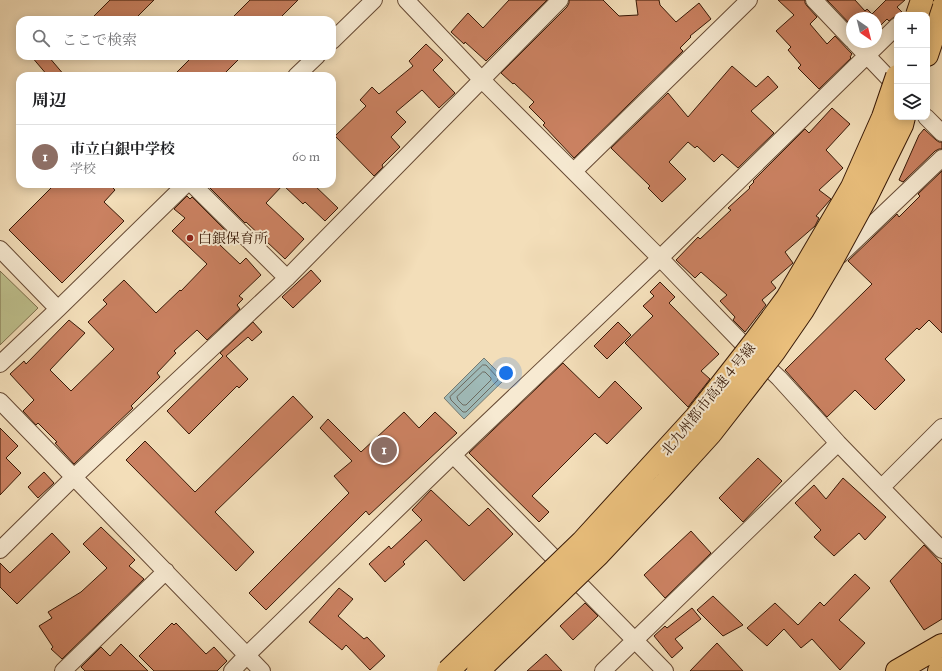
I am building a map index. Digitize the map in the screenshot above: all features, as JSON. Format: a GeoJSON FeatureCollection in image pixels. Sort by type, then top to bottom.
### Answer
{"type":"FeatureCollection","features":[{"type":"Feature","properties":{"kind":"highway"},"geometry":{"type":"LineString","coordinates":[[918,12],[923,0]]}},
{"type":"Feature","properties":{"kind":"highway"},"geometry":{"type":"LineString","coordinates":[[930,48],[942,8]]}},
{"type":"Feature","properties":{"kind":"highway","name":"北九州都市高速４号線"},"geometry":{"type":"LineString","coordinates":[[448,671],[582,542],[696,417],[756,340],[787,298],[852,187],[883,117],[894,84]]}},
{"type":"Feature","properties":{"kind":"highway","name":"北九州都市高速４号線"},"geometry":{"type":"LineString","coordinates":[[478,671],[599,554],[662,487],[711,433],[774,352],[803,310],[830,264],[867,196],[903,120]]}},
{"type":"Feature","properties":{"kind":"highway"},"geometry":{"type":"LineString","coordinates":[[897,671],[942,645]]}},
{"type":"Feature","properties":{"kind":"street"},"geometry":{"type":"LineString","coordinates":[[336,37],[374,0]]}},
{"type":"Feature","properties":{"kind":"street"},"geometry":{"type":"LineString","coordinates":[[406,0],[745,346],[779,378],[838,443],[942,550]]}},
{"type":"Feature","properties":{"kind":"street"},"geometry":{"type":"LineString","coordinates":[[0,550],[74,477],[287,278],[560,0]]}},
{"type":"Feature","properties":{"kind":"street"},"geometry":{"type":"LineString","coordinates":[[574,171],[749,0]]}},
{"type":"Feature","properties":{"kind":"street"},"geometry":{"type":"LineString","coordinates":[[814,0],[846,34]]}},
{"type":"Feature","properties":{"kind":"street"},"geometry":{"type":"LineString","coordinates":[[911,12],[923,0]]}},
{"type":"Feature","properties":{"kind":"street"},"geometry":{"type":"LineString","coordinates":[[232,671],[453,455],[660,258],[894,29]]}},
{"type":"Feature","properties":{"kind":"street"},"geometry":{"type":"LineString","coordinates":[[860,48],[894,84]]}},
{"type":"Feature","properties":{"kind":"street"},"geometry":{"type":"LineString","coordinates":[[300,72],[313,60]]}},
{"type":"Feature","properties":{"kind":"street"},"geometry":{"type":"LineString","coordinates":[[929,120],[942,133]]}},
{"type":"Feature","properties":{"kind":"street"},"geometry":{"type":"LineString","coordinates":[[745,346],[942,158]]}},
{"type":"Feature","properties":{"kind":"street"},"geometry":{"type":"LineString","coordinates":[[0,364],[182,188]]}},
{"type":"Feature","properties":{"kind":"street"},"geometry":{"type":"LineString","coordinates":[[196,188],[287,278]]}},
{"type":"Feature","properties":{"kind":"street"},"geometry":{"type":"LineString","coordinates":[[0,249],[58,309]]}},
{"type":"Feature","properties":{"kind":"street"},"geometry":{"type":"LineString","coordinates":[[0,401],[262,671]]}},
{"type":"Feature","properties":{"kind":"street"},"geometry":{"type":"LineString","coordinates":[[882,488],[942,427]]}},
{"type":"Feature","properties":{"kind":"street"},"geometry":{"type":"LineString","coordinates":[[603,671],[838,443]]}},
{"type":"Feature","properties":{"kind":"street"},"geometry":{"type":"LineString","coordinates":[[453,455],[665,671]]}},
{"type":"Feature","properties":{"kind":"street"},"geometry":{"type":"LineString","coordinates":[[63,671],[166,571]]}},
{"type":"Feature","properties":{"kind":"green space"},"geometry":{"type":"Polygon","coordinates":[[[0,271],[38,308],[0,345],[0,271]]]}},
{"type":"Feature","properties":{"kind":"water"},"geometry":{"type":"Polygon","coordinates":[[[484,358],[505,379],[464,419],[444,398],[484,358]]]}},
{"type":"Feature","properties":{"kind":"building"},"geometry":{"type":"Polygon","coordinates":[[[110,0],[154,0],[138,16],[94,16],[110,0]]]}},
{"type":"Feature","properties":{"kind":"building"},"geometry":{"type":"Polygon","coordinates":[[[250,0],[298,0],[282,16],[234,16],[250,0]]]}},
{"type":"Feature","properties":{"kind":"building"},"geometry":{"type":"Polygon","coordinates":[[[509,0],[547,0],[486,61],[465,42],[464,44],[451,32],[468,13],[483,28],[509,0]]]}},
{"type":"Feature","properties":{"kind":"building"},"geometry":{"type":"Polygon","coordinates":[[[569,0],[603,0],[619,16],[638,15],[636,0],[659,0],[660,5],[676,22],[699,3],[711,19],[690,36],[691,37],[680,48],[683,51],[574,158],[543,125],[545,123],[529,107],[534,102],[501,73],[567,7],[569,0]]]}},
{"type":"Feature","properties":{"kind":"building"},"geometry":{"type":"Polygon","coordinates":[[[778,0],[805,0],[807,6],[817,17],[810,24],[827,44],[835,36],[852,54],[850,57],[851,58],[819,89],[798,68],[801,65],[788,50],[791,47],[776,31],[794,15],[778,0]]]}},
{"type":"Feature","properties":{"kind":"building"},"geometry":{"type":"Polygon","coordinates":[[[827,0],[855,0],[865,11],[867,9],[870,12],[846,12],[846,20],[827,0]]]}},
{"type":"Feature","properties":{"kind":"building"},"geometry":{"type":"Polygon","coordinates":[[[886,0],[905,0],[897,7],[902,12],[894,12],[894,17],[889,21],[887,19],[882,24],[882,12],[874,12],[886,0]]]}},
{"type":"Feature","properties":{"kind":"building"},"geometry":{"type":"Polygon","coordinates":[[[426,44],[443,60],[433,70],[455,93],[439,108],[422,90],[396,112],[406,122],[391,137],[400,147],[382,165],[383,167],[374,176],[336,137],[336,135],[366,106],[360,100],[372,87],[379,94],[413,66],[409,61],[426,44]]]}},
{"type":"Feature","properties":{"kind":"building"},"geometry":{"type":"Polygon","coordinates":[[[34,60],[51,60],[62,72],[45,72],[34,60]]]}},
{"type":"Feature","properties":{"kind":"building"},"geometry":{"type":"Polygon","coordinates":[[[189,60],[238,60],[226,72],[177,72],[189,60]]]}},
{"type":"Feature","properties":{"kind":"building"},"geometry":{"type":"Polygon","coordinates":[[[732,66],[756,87],[768,76],[778,87],[751,111],[774,133],[738,168],[722,154],[714,162],[697,146],[695,148],[688,142],[669,162],[686,179],[662,202],[648,188],[650,186],[611,148],[668,93],[688,117],[732,66]]]}},
{"type":"Feature","properties":{"kind":"building"},"geometry":{"type":"Polygon","coordinates":[[[832,108],[850,124],[826,150],[843,168],[819,190],[831,199],[816,216],[819,218],[815,226],[785,252],[793,263],[771,282],[776,288],[762,300],[766,305],[745,332],[733,320],[735,317],[720,301],[727,295],[701,272],[695,278],[676,260],[698,237],[700,239],[731,210],[728,208],[750,188],[749,187],[754,182],[753,181],[805,129],[809,133],[832,108]]]}},
{"type":"Feature","properties":{"kind":"building"},"geometry":{"type":"Polygon","coordinates":[[[924,129],[936,140],[942,142],[942,149],[935,151],[903,182],[899,180],[919,135],[924,129]]]}},
{"type":"Feature","properties":{"kind":"building"},"geometry":{"type":"Polygon","coordinates":[[[942,171],[942,333],[929,320],[919,330],[917,328],[885,359],[905,380],[875,410],[855,390],[827,417],[785,370],[872,284],[848,261],[897,214],[899,217],[920,196],[918,194],[942,171]]]}},
{"type":"Feature","properties":{"kind":"building"},"geometry":{"type":"Polygon","coordinates":[[[51,188],[113,188],[115,190],[104,202],[124,221],[62,283],[9,230],[51,188]]]}},
{"type":"Feature","properties":{"kind":"building"},"geometry":{"type":"Polygon","coordinates":[[[210,188],[280,188],[266,203],[304,239],[285,259],[246,222],[245,223],[210,188]]]}},
{"type":"Feature","properties":{"kind":"building"},"geometry":{"type":"Polygon","coordinates":[[[286,188],[317,188],[338,208],[325,221],[305,202],[303,204],[286,188]]]}},
{"type":"Feature","properties":{"kind":"building"},"geometry":{"type":"Polygon","coordinates":[[[187,196],[190,199],[192,197],[230,235],[220,245],[240,264],[246,258],[261,275],[239,296],[243,299],[237,305],[240,309],[207,340],[197,330],[174,351],[176,353],[157,373],[160,377],[131,406],[133,408],[74,464],[55,443],[57,442],[38,423],[36,425],[23,411],[34,400],[10,374],[24,361],[26,364],[69,320],[85,333],[50,370],[71,391],[114,349],[88,322],[107,304],[103,300],[124,280],[156,313],[180,290],[181,291],[207,264],[172,231],[185,218],[174,209],[187,196]]]}},
{"type":"Feature","properties":{"kind":"building"},"geometry":{"type":"Polygon","coordinates":[[[311,270],[321,281],[293,308],[282,297],[311,270]]]}},
{"type":"Feature","properties":{"kind":"building"},"geometry":{"type":"Polygon","coordinates":[[[660,282],[675,297],[669,303],[719,354],[701,371],[710,379],[688,407],[625,343],[653,316],[643,306],[654,296],[650,292],[660,282]]]}},
{"type":"Feature","properties":{"kind":"building"},"geometry":{"type":"Polygon","coordinates":[[[253,322],[262,332],[252,341],[248,337],[226,356],[248,379],[239,388],[237,386],[189,434],[167,411],[223,356],[220,353],[253,322]]]}},
{"type":"Feature","properties":{"kind":"building"},"geometry":{"type":"Polygon","coordinates":[[[618,322],[631,335],[607,359],[594,346],[618,322]]]}},
{"type":"Feature","properties":{"kind":"building"},"geometry":{"type":"Polygon","coordinates":[[[563,363],[599,398],[615,381],[642,408],[607,444],[595,433],[532,496],[549,512],[539,522],[469,453],[563,363]]]}},
{"type":"Feature","properties":{"kind":"building"},"geometry":{"type":"Polygon","coordinates":[[[293,396],[313,417],[215,512],[254,552],[236,571],[126,460],[145,441],[195,492],[293,396]]]}},
{"type":"Feature","properties":{"kind":"building"},"geometry":{"type":"Polygon","coordinates":[[[404,412],[419,428],[435,412],[457,433],[369,515],[366,511],[266,610],[249,593],[349,493],[334,476],[352,461],[320,428],[328,419],[361,452],[404,412]]]}},
{"type":"Feature","properties":{"kind":"building"},"geometry":{"type":"Polygon","coordinates":[[[0,428],[18,446],[6,458],[21,473],[0,495],[0,428]]]}},
{"type":"Feature","properties":{"kind":"building"},"geometry":{"type":"Polygon","coordinates":[[[758,458],[782,481],[743,522],[719,498],[758,458]]]}},
{"type":"Feature","properties":{"kind":"building"},"geometry":{"type":"Polygon","coordinates":[[[44,472],[54,483],[38,498],[28,487],[44,472]]]}},
{"type":"Feature","properties":{"kind":"building"},"geometry":{"type":"Polygon","coordinates":[[[843,478],[886,517],[865,540],[859,533],[834,556],[814,537],[821,530],[795,503],[814,485],[826,499],[843,478]]]}},
{"type":"Feature","properties":{"kind":"building"},"geometry":{"type":"Polygon","coordinates":[[[431,490],[469,526],[488,508],[513,534],[464,581],[426,540],[403,562],[405,564],[385,582],[369,564],[389,546],[391,549],[422,520],[412,510],[431,490]]]}},
{"type":"Feature","properties":{"kind":"building"},"geometry":{"type":"Polygon","coordinates":[[[101,527],[135,560],[129,566],[144,579],[62,659],[51,649],[53,647],[39,626],[52,618],[48,612],[81,592],[107,568],[83,544],[101,527]]]}},
{"type":"Feature","properties":{"kind":"building"},"geometry":{"type":"Polygon","coordinates":[[[691,531],[711,553],[665,598],[644,575],[691,531]]]}},
{"type":"Feature","properties":{"kind":"building"},"geometry":{"type":"Polygon","coordinates":[[[52,533],[70,552],[17,604],[0,587],[0,563],[10,573],[52,533]]]}},
{"type":"Feature","properties":{"kind":"building"},"geometry":{"type":"Polygon","coordinates":[[[924,545],[942,564],[942,619],[924,630],[890,581],[924,545]]]}},
{"type":"Feature","properties":{"kind":"building"},"geometry":{"type":"Polygon","coordinates":[[[855,574],[870,588],[839,620],[865,643],[840,670],[812,639],[801,648],[784,629],[767,646],[747,628],[775,603],[798,625],[820,602],[824,606],[855,574]]]}},
{"type":"Feature","properties":{"kind":"building"},"geometry":{"type":"Polygon","coordinates":[[[339,588],[353,599],[338,616],[364,639],[367,637],[385,656],[370,670],[346,645],[342,650],[309,622],[339,588]]]}},
{"type":"Feature","properties":{"kind":"building"},"geometry":{"type":"Polygon","coordinates":[[[713,596],[743,625],[723,636],[697,610],[713,596]]]}},
{"type":"Feature","properties":{"kind":"building"},"geometry":{"type":"Polygon","coordinates":[[[585,603],[598,616],[573,640],[560,626],[585,603]]]}},
{"type":"Feature","properties":{"kind":"building"},"geometry":{"type":"Polygon","coordinates":[[[692,608],[701,619],[675,639],[683,648],[672,658],[654,636],[665,626],[667,628],[692,608]]]}},
{"type":"Feature","properties":{"kind":"building"},"geometry":{"type":"Polygon","coordinates":[[[172,623],[174,625],[176,623],[206,654],[214,647],[227,661],[217,671],[154,671],[139,656],[172,623]]]}},
{"type":"Feature","properties":{"kind":"building"},"geometry":{"type":"Polygon","coordinates":[[[717,643],[743,671],[690,671],[717,643]]]}},
{"type":"Feature","properties":{"kind":"building"},"geometry":{"type":"Polygon","coordinates":[[[121,644],[148,671],[85,671],[81,667],[101,647],[110,656],[121,644]]]}},
{"type":"Feature","properties":{"kind":"building"},"geometry":{"type":"Polygon","coordinates":[[[546,654],[562,671],[527,671],[546,654]]]}},
{"type":"Feature","properties":{"kind":"place","name":"白銀保育所"},"geometry":{"type":"Point","coordinates":[190,238]}},
{"type":"Feature","properties":{"kind":"place","name":"市立白銀中学校"},"geometry":{"type":"Point","coordinates":[384,450]}}]}
